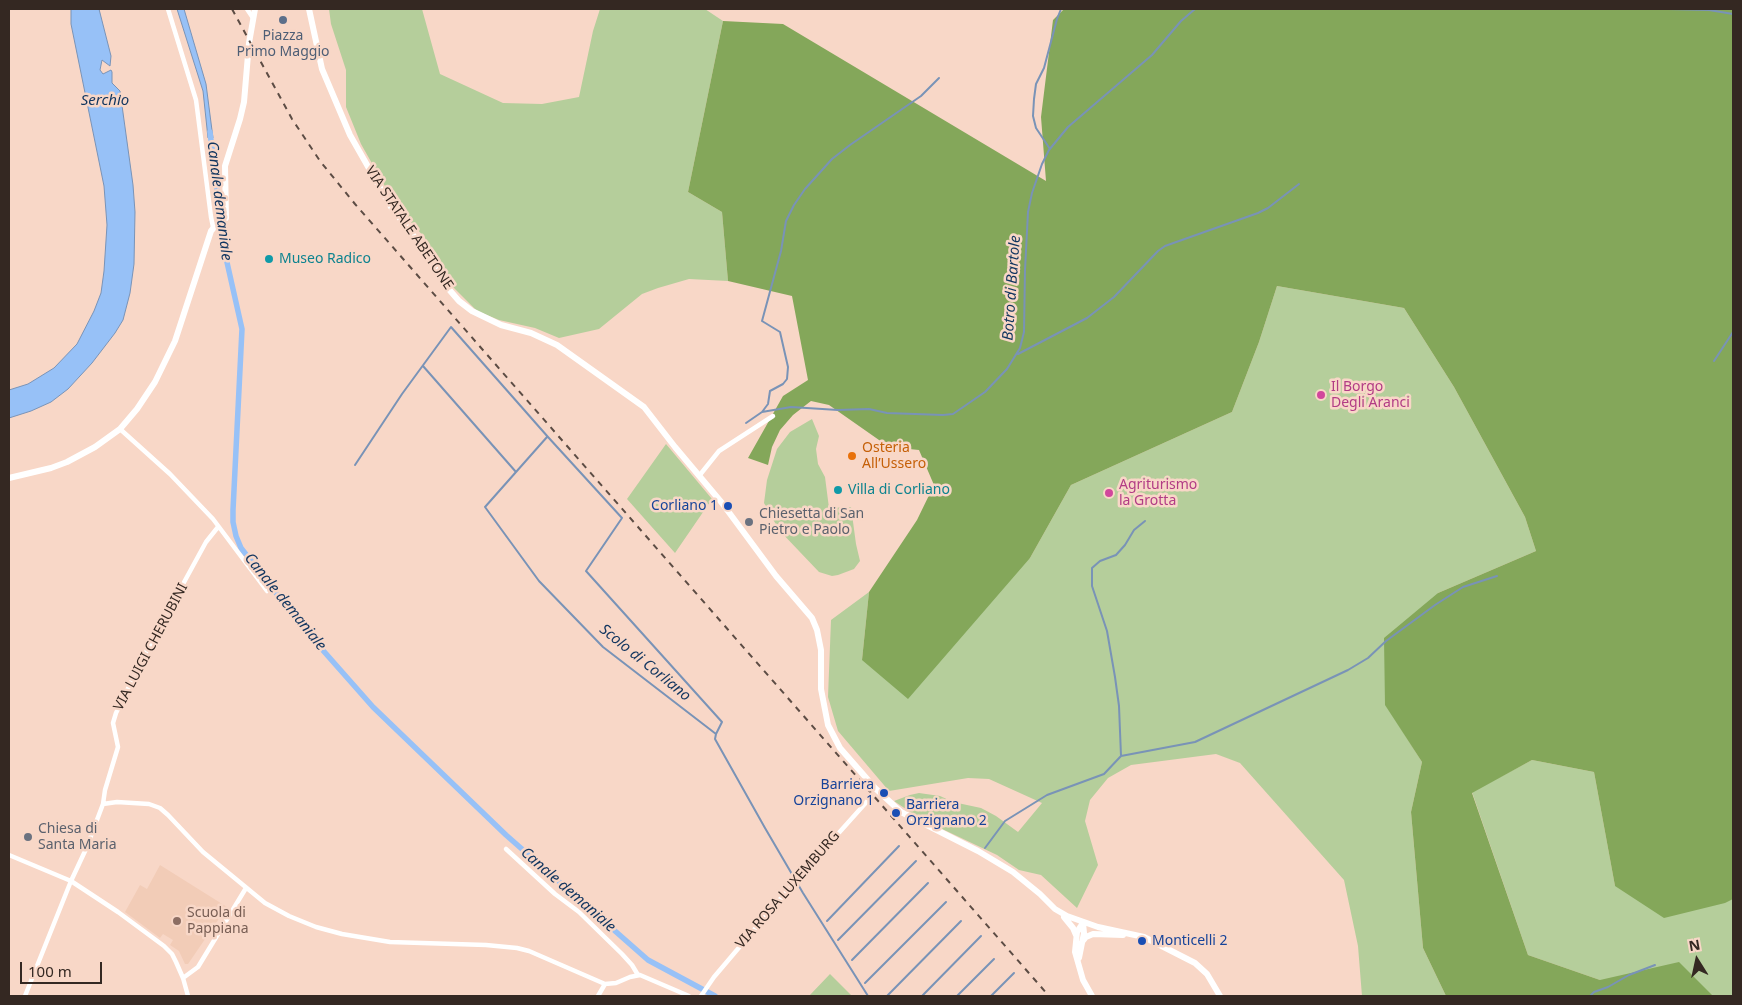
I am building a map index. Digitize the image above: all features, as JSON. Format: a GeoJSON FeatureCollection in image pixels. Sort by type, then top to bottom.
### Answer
{"type":"FeatureCollection","features":[{"type":"Feature","properties":{"kind":"main road"},"geometry":{"type":"LineString","coordinates":[[9,478],[35,473],[67,462],[95,447],[120,429],[137,409],[155,382],[168,357],[184,318],[214,226],[224,221],[226,212],[225,166],[242,110],[255,9]]}},
{"type":"Feature","properties":{"kind":"main road","name":"VIA STATALE ABETONE"},"geometry":{"type":"LineString","coordinates":[[309,9],[322,69],[350,135],[391,206],[419,241],[440,277],[451,292],[472,311],[501,325],[531,333],[557,345],[637,400],[644,407],[722,503],[776,576],[812,618],[817,630],[821,650],[821,689],[825,716],[831,733],[840,748],[880,794],[896,808],[912,818],[999,863],[1025,882],[1058,911],[1071,919],[1144,937],[1199,966],[1210,977],[1220,996]]}},
{"type":"Feature","properties":{"kind":"main road"},"geometry":{"type":"LineString","coordinates":[[1058,911],[1072,925],[1076,936]]}},
{"type":"Feature","properties":{"kind":"main road"},"geometry":{"type":"LineString","coordinates":[[1083,923],[1076,936],[1076,952],[1083,980],[1092,996]]}},
{"type":"Feature","properties":{"kind":"main road"},"geometry":{"type":"LineString","coordinates":[[1078,964],[1084,933],[1083,923]]}},
{"type":"Feature","properties":{"kind":"main road"},"geometry":{"type":"LineString","coordinates":[[1082,942],[1086,937],[1093,934],[1131,935]]}},
{"type":"Feature","properties":{"kind":"street"},"geometry":{"type":"LineString","coordinates":[[168,9],[196,100],[211,217],[214,226]]}},
{"type":"Feature","properties":{"kind":"street"},"geometry":{"type":"LineString","coordinates":[[247,9],[254,18]]}},
{"type":"Feature","properties":{"kind":"street"},"geometry":{"type":"LineString","coordinates":[[699,476],[719,451],[773,416]]}},
{"type":"Feature","properties":{"kind":"street"},"geometry":{"type":"LineString","coordinates":[[120,429],[170,474],[213,519],[267,591]]}},
{"type":"Feature","properties":{"kind":"street","name":"VIA LUIGI CHERUBINI"},"geometry":{"type":"LineString","coordinates":[[25,996],[103,804],[105,790],[118,747],[113,723],[116,713],[147,650],[206,542],[218,528]]}},
{"type":"Feature","properties":{"kind":"street","name":"VIA ROSA LUXEMBURG"},"geometry":{"type":"LineString","coordinates":[[702,995],[796,881],[871,796]]}},
{"type":"Feature","properties":{"kind":"street"},"geometry":{"type":"LineString","coordinates":[[103,804],[142,803],[160,808],[174,819],[203,852],[246,888],[272,907],[324,930],[390,942],[486,945],[524,949],[605,984],[616,984],[638,975],[688,996]]}},
{"type":"Feature","properties":{"kind":"street"},"geometry":{"type":"LineString","coordinates":[[506,849],[555,894],[579,912],[632,965],[638,975]]}},
{"type":"Feature","properties":{"kind":"street"},"geometry":{"type":"LineString","coordinates":[[9,855],[71,881],[118,912],[164,946],[172,954],[183,978],[188,996]]}},
{"type":"Feature","properties":{"kind":"street"},"geometry":{"type":"LineString","coordinates":[[183,978],[198,967],[246,888]]}},
{"type":"Feature","properties":{"kind":"street"},"geometry":{"type":"LineString","coordinates":[[598,996],[605,984]]}},
{"type":"Feature","properties":{"kind":"shaded area","name":"Scuola di Pappiana"},"geometry":{"type":"Polygon","coordinates":[[[160,865],[227,907],[188,964],[185,964],[179,951],[170,945],[173,940],[163,934],[160,938],[125,912],[140,885],[147,889],[160,865]]]}},
{"type":"Feature","properties":{"kind":"green space"},"geometry":{"type":"Polygon","coordinates":[[[329,9],[422,9],[440,74],[503,103],[542,104],[579,97],[593,31],[600,9],[705,9],[723,21],[688,192],[722,212],[728,281],[689,279],[658,288],[642,294],[599,329],[559,338],[535,328],[499,320],[477,311],[449,283],[425,238],[395,204],[361,144],[346,107],[346,70],[331,24],[329,9]]]}},
{"type":"Feature","properties":{"kind":"green space"},"geometry":{"type":"Polygon","coordinates":[[[1064,9],[1733,9],[1733,899],[1725,903],[1664,918],[1615,886],[1594,772],[1532,760],[1472,793],[1528,955],[1600,980],[1679,962],[1713,996],[1446,996],[1423,948],[1411,812],[1422,762],[1385,705],[1384,638],[1438,593],[1536,551],[1525,517],[1454,387],[1404,308],[1277,286],[1259,342],[1232,412],[1071,485],[1030,558],[908,699],[862,660],[869,592],[917,520],[934,485],[919,450],[889,447],[829,405],[811,401],[793,415],[780,430],[772,447],[768,465],[748,458],[783,396],[808,380],[792,296],[728,281],[722,212],[688,192],[723,21],[783,24],[1046,181],[1041,117],[1053,20],[1064,9]]]}},
{"type":"Feature","properties":{"kind":"green space"},"geometry":{"type":"Polygon","coordinates":[[[1277,286],[1404,308],[1454,387],[1525,517],[1536,551],[1438,593],[1386,705],[1422,762],[1411,812],[1423,948],[1446,996],[1362,996],[1358,946],[1344,880],[1240,763],[1216,754],[1131,765],[1108,778],[1090,800],[1085,821],[1098,865],[1077,908],[1041,875],[1019,870],[997,855],[919,818],[894,801],[919,793],[940,796],[953,802],[981,808],[1018,832],[1042,803],[989,779],[968,778],[889,791],[838,731],[828,697],[831,620],[869,592],[862,660],[1030,558],[1071,485],[1232,412],[1259,342],[1277,286]]]}},
{"type":"Feature","properties":{"kind":"green space"},"geometry":{"type":"Polygon","coordinates":[[[812,419],[819,436],[816,449],[818,464],[825,477],[829,508],[851,507],[860,561],[854,569],[832,576],[819,572],[779,530],[764,503],[767,480],[777,449],[790,432],[812,419]]]}},
{"type":"Feature","properties":{"kind":"green space"},"geometry":{"type":"Polygon","coordinates":[[[666,444],[712,499],[675,553],[627,499],[666,444]]]}},
{"type":"Feature","properties":{"kind":"green space"},"geometry":{"type":"Polygon","coordinates":[[[1733,598],[1733,996],[1579,996],[1600,980],[1528,955],[1472,792],[1532,760],[1594,772],[1615,886],[1733,598]]]}},
{"type":"Feature","properties":{"kind":"green space"},"geometry":{"type":"Polygon","coordinates":[[[830,974],[852,996],[809,996],[830,974]]]}},
{"type":"Feature","properties":{"kind":"water","name":"Serchio"},"geometry":{"type":"Polygon","coordinates":[[[71,9],[99,9],[111,56],[110,66],[102,60],[100,70],[103,74],[111,70],[112,83],[120,91],[135,212],[134,264],[130,293],[123,320],[115,333],[92,363],[68,389],[51,402],[9,418],[9,390],[28,384],[54,368],[77,344],[101,293],[107,225],[104,186],[71,24],[71,9]]]}},
{"type":"Feature","properties":{"kind":"water"},"geometry":{"type":"Polygon","coordinates":[[[177,9],[184,9],[206,84],[213,138],[208,138],[203,91],[177,9]]]}},
{"type":"Feature","properties":{"kind":"waterway"},"geometry":{"type":"LineString","coordinates":[[1050,149],[1036,128],[1033,116],[1034,99],[1036,84],[1044,68],[1061,9]]}},
{"type":"Feature","properties":{"kind":"waterway","name":"Botro di Bartole"},"geometry":{"type":"LineString","coordinates":[[762,412],[791,407],[838,410],[869,409],[887,413],[943,415],[953,414],[985,392],[1007,369],[1020,348],[1024,332],[1028,212],[1032,193],[1049,150],[1068,127],[1152,55],[1181,21],[1195,9]]}},
{"type":"Feature","properties":{"kind":"waterway"},"geometry":{"type":"LineString","coordinates":[[1668,9],[1709,10],[1733,14]]}},
{"type":"Feature","properties":{"kind":"waterway"},"geometry":{"type":"LineString","coordinates":[[746,423],[762,412],[768,404],[770,391],[783,384],[787,379],[788,367],[780,332],[762,321],[781,251],[786,221],[794,205],[805,189],[832,159],[921,96],[939,78]]}},
{"type":"Feature","properties":{"kind":"waterway","name":"Canale demaniale"},"geometry":{"type":"LineString","coordinates":[[210,132],[224,249],[242,329],[233,510],[233,522],[241,548],[305,630],[373,707],[506,835],[648,960],[715,996]]}},
{"type":"Feature","properties":{"kind":"waterway"},"geometry":{"type":"LineString","coordinates":[[1018,354],[1087,318],[1114,297],[1165,246],[1258,213],[1268,208],[1299,184]]}},
{"type":"Feature","properties":{"kind":"waterway"},"geometry":{"type":"LineString","coordinates":[[355,465],[402,394],[451,327],[622,518],[586,571],[722,722],[716,734]]}},
{"type":"Feature","properties":{"kind":"waterway"},"geometry":{"type":"LineString","coordinates":[[1714,361],[1733,332]]}},
{"type":"Feature","properties":{"kind":"waterway","name":"Scolo di Corliano"},"geometry":{"type":"LineString","coordinates":[[423,366],[516,472]]}},
{"type":"Feature","properties":{"kind":"waterway","name":"Scolo di Corliano"},"geometry":{"type":"LineString","coordinates":[[547,437],[485,507],[539,581],[603,647],[716,734]]}},
{"type":"Feature","properties":{"kind":"waterway"},"geometry":{"type":"LineString","coordinates":[[1121,756],[1119,706],[1115,677],[1107,631],[1092,586],[1092,568],[1100,561],[1116,555],[1134,530],[1145,521]]}},
{"type":"Feature","properties":{"kind":"waterway"},"geometry":{"type":"LineString","coordinates":[[985,848],[1005,821],[1047,795],[1104,774],[1121,756],[1195,742],[1348,670],[1368,658],[1386,641],[1463,587],[1497,576]]}},
{"type":"Feature","properties":{"kind":"waterway","name":"Scolo di Corliano"},"geometry":{"type":"LineString","coordinates":[[716,734],[715,739],[765,828],[803,893],[868,996]]}},
{"type":"Feature","properties":{"kind":"waterway"},"geometry":{"type":"LineString","coordinates":[[827,921],[899,846]]}},
{"type":"Feature","properties":{"kind":"waterway"},"geometry":{"type":"LineString","coordinates":[[838,940],[916,861]]}},
{"type":"Feature","properties":{"kind":"waterway"},"geometry":{"type":"LineString","coordinates":[[852,960],[928,883]]}},
{"type":"Feature","properties":{"kind":"waterway"},"geometry":{"type":"LineString","coordinates":[[865,983],[946,902]]}},
{"type":"Feature","properties":{"kind":"waterway"},"geometry":{"type":"LineString","coordinates":[[887,996],[961,921]]}},
{"type":"Feature","properties":{"kind":"waterway"},"geometry":{"type":"LineString","coordinates":[[922,996],[981,936]]}},
{"type":"Feature","properties":{"kind":"waterway"},"geometry":{"type":"LineString","coordinates":[[957,996],[994,959]]}},
{"type":"Feature","properties":{"kind":"waterway"},"geometry":{"type":"LineString","coordinates":[[1590,996],[1594,992],[1608,987],[1629,975],[1655,965]]}},
{"type":"Feature","properties":{"kind":"waterway"},"geometry":{"type":"LineString","coordinates":[[991,996],[1014,973]]}},
{"type":"Feature","properties":{"kind":"railway"},"geometry":{"type":"LineString","coordinates":[[232,9],[292,119],[320,161],[355,204],[1049,996]]}},
{"type":"Feature","properties":{"kind":"place","name":"Piazza Primo Maggio"},"geometry":{"type":"Point","coordinates":[283,20]}},
{"type":"Feature","properties":{"kind":"place","name":"Museo Radico"},"geometry":{"type":"Point","coordinates":[269,259]}},
{"type":"Feature","properties":{"kind":"place","name":"Il Borgo Degli Aranci"},"geometry":{"type":"Point","coordinates":[1321,395]}},
{"type":"Feature","properties":{"kind":"place","name":"Osteria All’Ussero"},"geometry":{"type":"Point","coordinates":[852,456]}},
{"type":"Feature","properties":{"kind":"place","name":"Villa di Corliano"},"geometry":{"type":"Point","coordinates":[838,490]}},
{"type":"Feature","properties":{"kind":"place","name":"Agriturismo la Grotta"},"geometry":{"type":"Point","coordinates":[1109,493]}},
{"type":"Feature","properties":{"kind":"place","name":"Corliano 1"},"geometry":{"type":"Point","coordinates":[728,506]}},
{"type":"Feature","properties":{"kind":"place","name":"Chiesetta di San Pietro e Paolo"},"geometry":{"type":"Point","coordinates":[749,522]}},
{"type":"Feature","properties":{"kind":"place","name":"Barriera Orzignano 1"},"geometry":{"type":"Point","coordinates":[884,793]}},
{"type":"Feature","properties":{"kind":"place","name":"Barriera Orzignano 2"},"geometry":{"type":"Point","coordinates":[896,813]}},
{"type":"Feature","properties":{"kind":"place","name":"Chiesa di Santa Maria"},"geometry":{"type":"Point","coordinates":[28,837]}},
{"type":"Feature","properties":{"kind":"place","name":"Scuola di Pappiana"},"geometry":{"type":"Point","coordinates":[177,921]}},
{"type":"Feature","properties":{"kind":"place","name":"Monticelli 2"},"geometry":{"type":"Point","coordinates":[1142,941]}}]}
